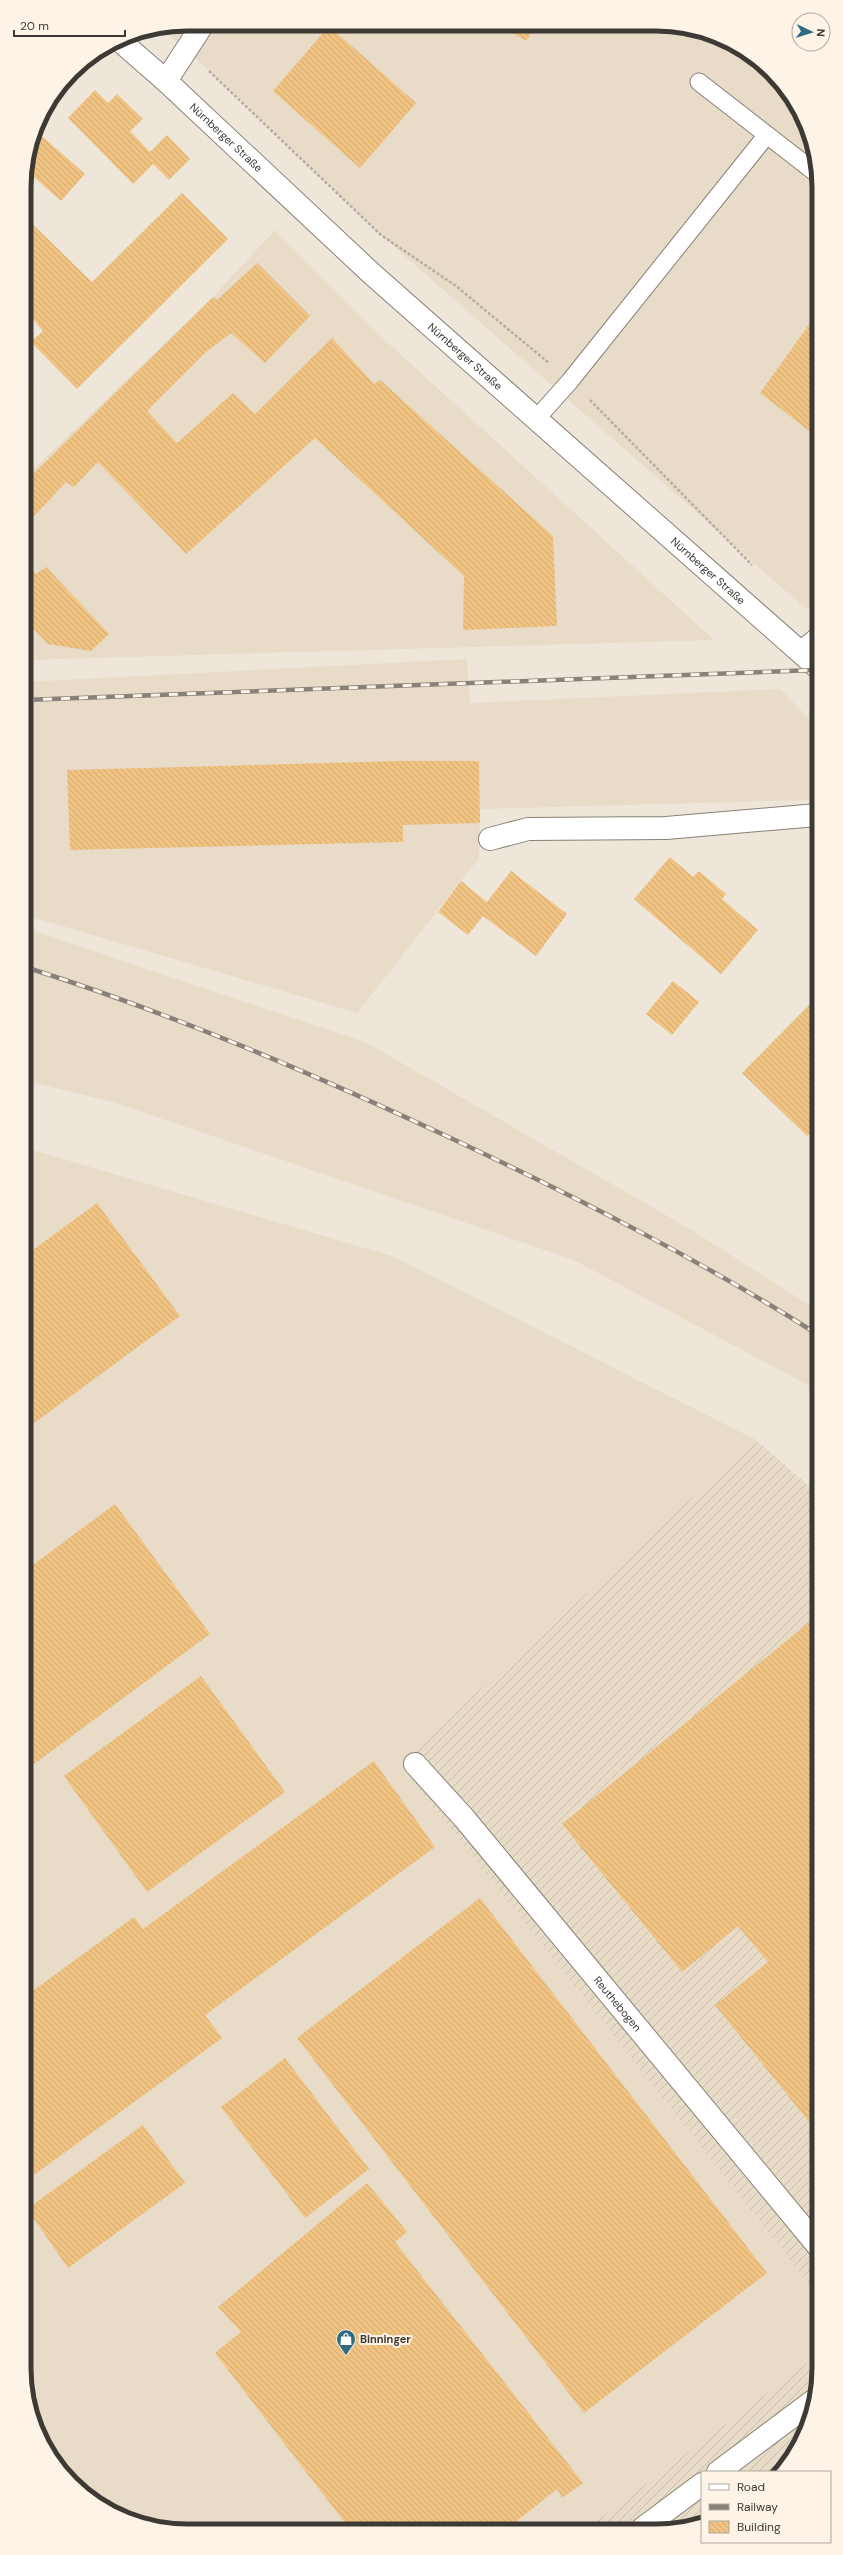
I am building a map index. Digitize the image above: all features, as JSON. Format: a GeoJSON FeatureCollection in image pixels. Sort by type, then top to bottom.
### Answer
{"type":"FeatureCollection","features":[{"type":"Feature","properties":{"kind":"street"},"geometry":{"type":"LineString","coordinates":[[166,82],[198,31]]}},
{"type":"Feature","properties":{"kind":"street","name":"Nürnberger Straße"},"geometry":{"type":"LineString","coordinates":[[124,44],[372,274],[537,418],[812,662]]}},
{"type":"Feature","properties":{"kind":"street"},"geometry":{"type":"LineString","coordinates":[[490,839],[528,829],[666,828],[812,815]]}},
{"type":"Feature","properties":{"kind":"street","name":"Reuthebogen"},"geometry":{"type":"LineString","coordinates":[[415,1764],[479,1837],[812,2239]]}},
{"type":"Feature","properties":{"kind":"street"},"geometry":{"type":"LineString","coordinates":[[719,2471],[808,2405]]}},
{"type":"Feature","properties":{"kind":"street"},"geometry":{"type":"LineString","coordinates":[[648,2524],[701,2485]]}},
{"type":"Feature","properties":{"kind":"lane"},"geometry":{"type":"LineString","coordinates":[[699,82],[766,136],[811,169]]}},
{"type":"Feature","properties":{"kind":"lane"},"geometry":{"type":"LineString","coordinates":[[537,418],[570,381],[766,136]]}},
{"type":"Feature","properties":{"kind":"lane"},"geometry":{"type":"LineString","coordinates":[[799,651],[812,640]]}},
{"type":"Feature","properties":{"kind":"path"},"geometry":{"type":"LineString","coordinates":[[186,50],[240,99],[380,234],[456,286],[570,381],[755,568]]}},
{"type":"Feature","properties":{"kind":"shaded area"},"geometry":{"type":"Polygon","coordinates":[[[177,31],[666,31],[696,36],[716,43],[743,57],[759,70],[780,92],[796,118],[807,147],[812,177],[812,608],[805,608],[381,235],[235,94],[166,32],[177,31]]]}},
{"type":"Feature","properties":{"kind":"shaded area"},"geometry":{"type":"Polygon","coordinates":[[[275,230],[387,342],[714,640],[31,660],[31,471],[213,297],[275,230]]]}},
{"type":"Feature","properties":{"kind":"shaded area"},"geometry":{"type":"Polygon","coordinates":[[[467,659],[470,703],[780,689],[812,722],[812,800],[480,809],[479,858],[357,1013],[31,917],[31,682],[467,659]]]}},
{"type":"Feature","properties":{"kind":"shaded area"},"geometry":{"type":"Polygon","coordinates":[[[31,930],[367,1043],[690,1229],[812,1307],[812,1387],[574,1260],[113,1102],[31,1082],[31,930]]]}},
{"type":"Feature","properties":{"kind":"shaded area"},"geometry":{"type":"Polygon","coordinates":[[[31,1149],[395,1257],[756,1440],[399,1763],[812,2288],[812,2359],[592,2524],[167,2523],[137,2516],[100,2498],[70,2471],[57,2455],[39,2418],[31,2378],[31,1149]]]}},
{"type":"Feature","properties":{"kind":"shaded area"},"geometry":{"type":"Polygon","coordinates":[[[756,1440],[812,1489],[812,2288],[399,1763],[756,1440]]]}},
{"type":"Feature","properties":{"kind":"shaded area"},"geometry":{"type":"Polygon","coordinates":[[[812,2359],[811,2388],[804,2418],[786,2455],[773,2471],[701,2471],[701,2518],[696,2519],[666,2524],[592,2524],[812,2359]]]}},
{"type":"Feature","properties":{"kind":"building"},"geometry":{"type":"Polygon","coordinates":[[[325,31],[335,31],[416,103],[360,168],[273,91],[325,31]]]}},
{"type":"Feature","properties":{"kind":"building"},"geometry":{"type":"Polygon","coordinates":[[[509,31],[532,31],[526,41],[509,31]]]}},
{"type":"Feature","properties":{"kind":"building"},"geometry":{"type":"Polygon","coordinates":[[[95,90],[108,103],[117,94],[143,119],[130,131],[150,152],[167,135],[190,159],[169,180],[153,164],[133,184],[68,118],[95,90]]]}},
{"type":"Feature","properties":{"kind":"building"},"geometry":{"type":"Polygon","coordinates":[[[43,137],[85,174],[61,201],[31,175],[37,144],[43,137]]]}},
{"type":"Feature","properties":{"kind":"building"},"geometry":{"type":"Polygon","coordinates":[[[182,193],[228,239],[77,389],[31,342],[43,331],[31,317],[31,223],[92,282],[182,193]]]}},
{"type":"Feature","properties":{"kind":"building"},"geometry":{"type":"Polygon","coordinates":[[[257,263],[310,316],[265,363],[231,333],[206,352],[147,411],[177,443],[233,393],[255,414],[332,338],[374,384],[380,380],[553,536],[557,626],[463,630],[464,576],[315,438],[186,554],[98,462],[74,487],[66,482],[31,520],[31,476],[213,297],[217,300],[257,263]]]}},
{"type":"Feature","properties":{"kind":"building"},"geometry":{"type":"Polygon","coordinates":[[[812,321],[812,433],[760,393],[812,321]]]}},
{"type":"Feature","properties":{"kind":"building"},"geometry":{"type":"Polygon","coordinates":[[[46,567],[109,634],[91,651],[48,644],[31,626],[31,569],[36,574],[46,567]]]}},
{"type":"Feature","properties":{"kind":"building"},"geometry":{"type":"Polygon","coordinates":[[[401,761],[479,761],[480,823],[403,825],[403,842],[70,850],[67,770],[401,761]]]}},
{"type":"Feature","properties":{"kind":"building"},"geometry":{"type":"Polygon","coordinates":[[[670,857],[693,877],[699,871],[726,894],[722,899],[758,930],[721,974],[634,899],[670,857]]]}},
{"type":"Feature","properties":{"kind":"building"},"geometry":{"type":"Polygon","coordinates":[[[511,871],[567,914],[536,956],[483,916],[468,935],[438,912],[461,881],[487,902],[511,871]]]}},
{"type":"Feature","properties":{"kind":"building"},"geometry":{"type":"Polygon","coordinates":[[[673,981],[699,1002],[672,1035],[646,1014],[673,981]]]}},
{"type":"Feature","properties":{"kind":"building"},"geometry":{"type":"Polygon","coordinates":[[[812,1002],[812,1131],[807,1136],[742,1073],[812,1002]]]}},
{"type":"Feature","properties":{"kind":"building"},"geometry":{"type":"Polygon","coordinates":[[[97,1203],[180,1316],[31,1425],[31,1251],[97,1203]]]}},
{"type":"Feature","properties":{"kind":"building"},"geometry":{"type":"Polygon","coordinates":[[[115,1504],[210,1634],[31,1766],[31,1566],[115,1504]]]}},
{"type":"Feature","properties":{"kind":"building"},"geometry":{"type":"Polygon","coordinates":[[[812,1620],[812,2126],[715,2005],[768,1962],[738,1926],[682,1972],[562,1824],[812,1620]]]}},
{"type":"Feature","properties":{"kind":"building"},"geometry":{"type":"Polygon","coordinates":[[[201,1676],[285,1792],[147,1892],[64,1776],[201,1676]]]}},
{"type":"Feature","properties":{"kind":"building"},"geometry":{"type":"Polygon","coordinates":[[[374,1761],[435,1847],[205,2015],[222,2038],[31,2177],[31,1992],[134,1917],[143,1929],[374,1761]]]}},
{"type":"Feature","properties":{"kind":"building"},"geometry":{"type":"Polygon","coordinates":[[[480,1898],[767,2273],[584,2413],[297,2038],[480,1898]]]}},
{"type":"Feature","properties":{"kind":"building"},"geometry":{"type":"Polygon","coordinates":[[[285,2058],[369,2169],[305,2218],[221,2107],[285,2058]]]}},
{"type":"Feature","properties":{"kind":"building"},"geometry":{"type":"Polygon","coordinates":[[[143,2125],[185,2183],[68,2268],[31,2215],[31,2206],[143,2125]]]}},
{"type":"Feature","properties":{"kind":"building"},"geometry":{"type":"Polygon","coordinates":[[[367,2183],[407,2232],[395,2242],[583,2483],[562,2498],[557,2489],[513,2524],[346,2524],[215,2353],[241,2332],[218,2307],[367,2183]]]}},
{"type":"Feature","properties":{"kind":"railway"},"geometry":{"type":"LineString","coordinates":[[31,700],[812,670]]}},
{"type":"Feature","properties":{"kind":"railway"},"geometry":{"type":"LineString","coordinates":[[31,969],[81,985],[190,1025],[298,1069],[457,1141],[595,1208],[685,1256],[730,1281],[812,1331]]}},
{"type":"Feature","properties":{"kind":"place","name":"Binninger"},"geometry":{"type":"Point","coordinates":[346,2356]}}]}
